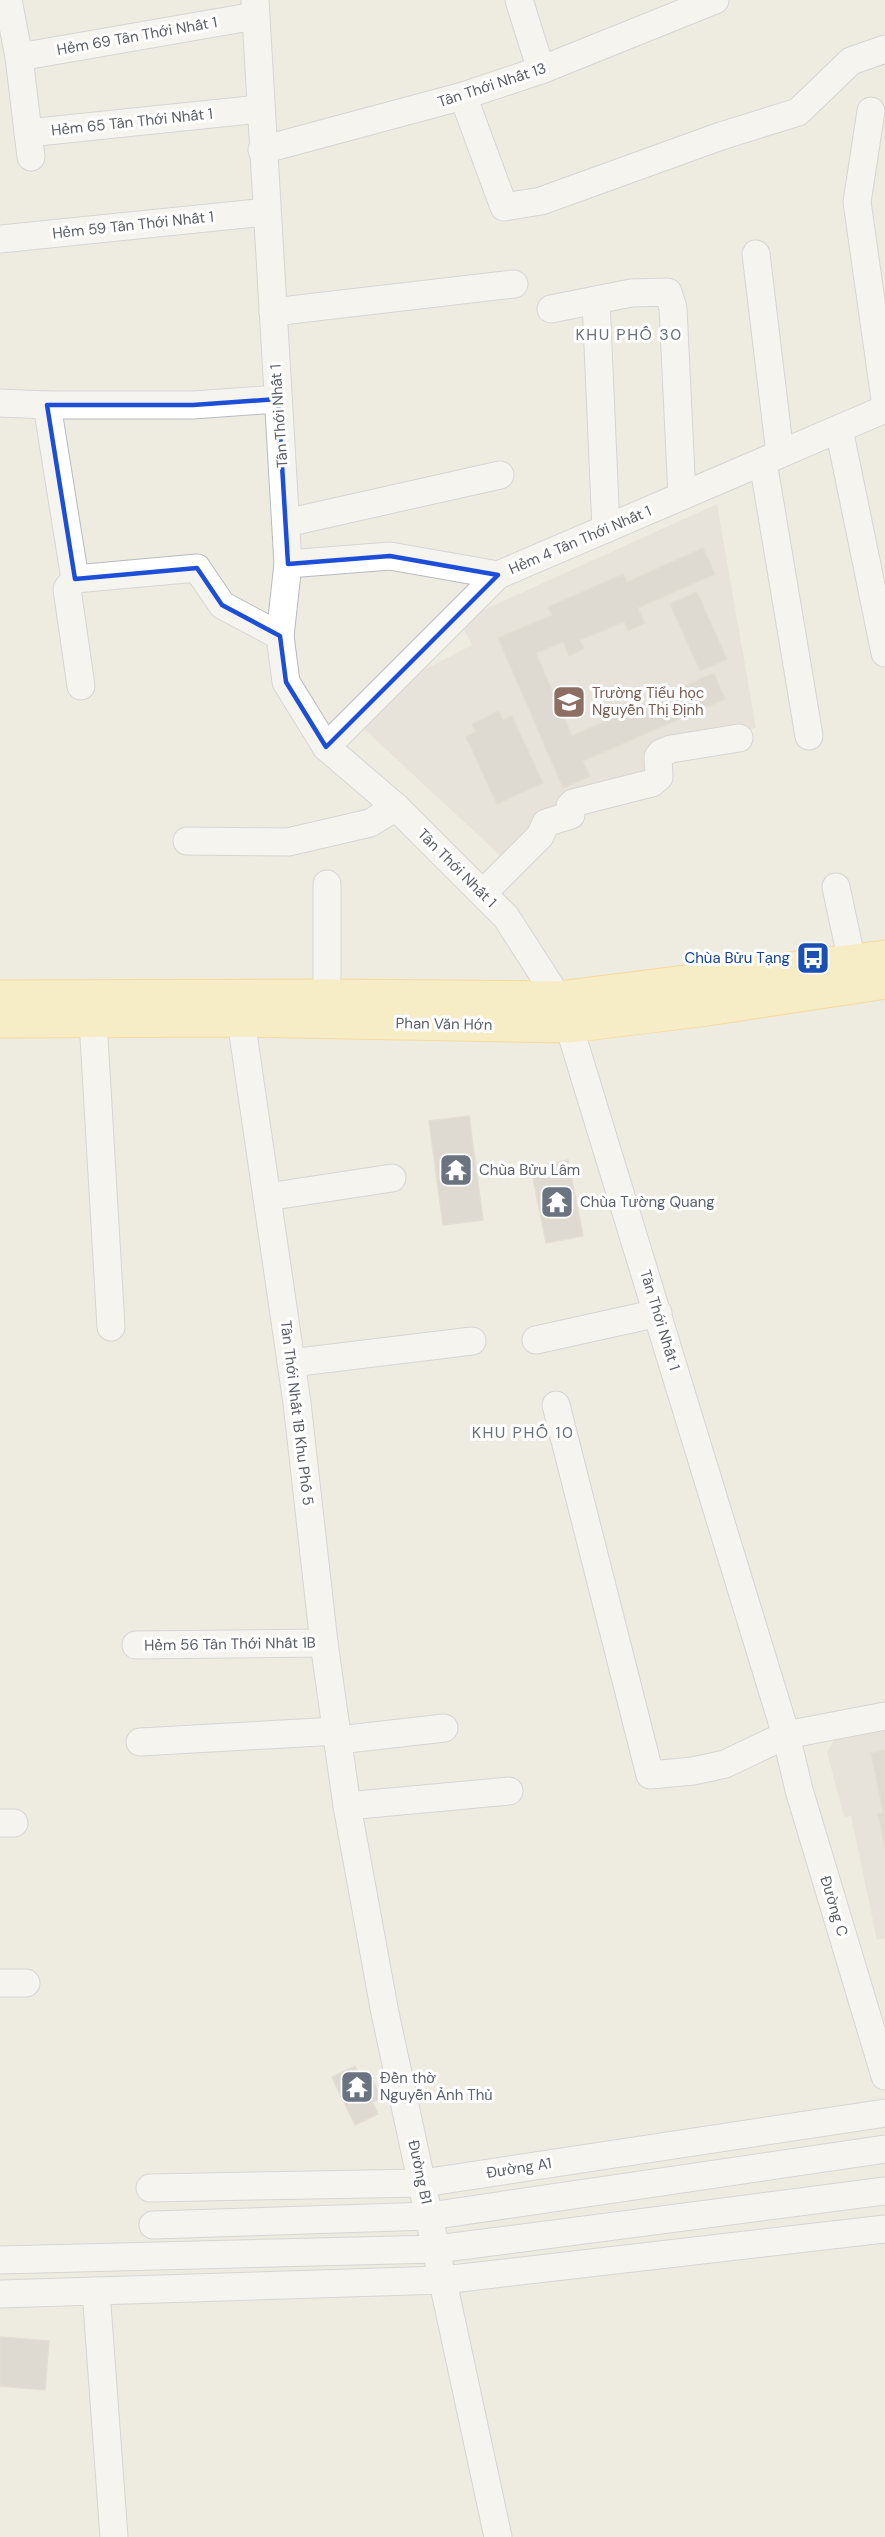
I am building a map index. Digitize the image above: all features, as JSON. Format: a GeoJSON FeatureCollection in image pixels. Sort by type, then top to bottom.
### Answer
{"type":"FeatureCollection","features":[{"type":"Feature","properties":{"kind":"main road","name":"Phan Văn Hớn"},"geometry":{"type":"LineString","coordinates":[[0,997],[327,996],[564,1012],[885,957]]}},
{"type":"Feature","properties":{"kind":"main road","name":"Phan Văn Hớn"},"geometry":{"type":"LineString","coordinates":[[0,1021],[241,1020],[707,1009],[885,982]]}},
{"type":"Feature","properties":{"kind":"street"},"geometry":{"type":"LineString","coordinates":[[8,0],[19,57]]}},
{"type":"Feature","properties":{"kind":"street"},"geometry":{"type":"LineString","coordinates":[[519,0],[541,70]]}},
{"type":"Feature","properties":{"kind":"street","name":"Tân Thới Nhất 13"},"geometry":{"type":"LineString","coordinates":[[262,150],[463,96],[541,70],[662,9],[715,0]]}},
{"type":"Feature","properties":{"kind":"street","name":"Hẻm 69 Tân Thới Nhất 1"},"geometry":{"type":"LineString","coordinates":[[19,57],[255,8]]}},
{"type":"Feature","properties":{"kind":"street","name":"Tân Thới Nhất 1"},"geometry":{"type":"LineString","coordinates":[[255,8],[288,564],[280,636],[286,682],[326,747],[396,807],[506,916],[564,1012],[786,1736]]}},
{"type":"Feature","properties":{"kind":"street"},"geometry":{"type":"LineString","coordinates":[[463,96],[504,207],[541,201],[721,136],[798,112],[852,61],[885,49]]}},
{"type":"Feature","properties":{"kind":"street","name":"Hẻm 65 Tân Thới Nhất 1"},"geometry":{"type":"LineString","coordinates":[[19,57],[30,145],[260,109]]}},
{"type":"Feature","properties":{"kind":"street"},"geometry":{"type":"LineString","coordinates":[[871,111],[857,202],[875,257],[885,399]]}},
{"type":"Feature","properties":{"kind":"street","name":"Hẻm 59 Tân Thới Nhất 1"},"geometry":{"type":"LineString","coordinates":[[0,238],[266,212]]}},
{"type":"Feature","properties":{"kind":"street"},"geometry":{"type":"LineString","coordinates":[[756,254],[772,458],[809,736]]}},
{"type":"Feature","properties":{"kind":"street"},"geometry":{"type":"LineString","coordinates":[[273,312],[514,284]]}},
{"type":"Feature","properties":{"kind":"street"},"geometry":{"type":"LineString","coordinates":[[551,309],[631,293],[668,292],[673,308],[682,496]]}},
{"type":"Feature","properties":{"kind":"street"},"geometry":{"type":"LineString","coordinates":[[596,300],[606,529]]}},
{"type":"Feature","properties":{"kind":"street"},"geometry":{"type":"LineString","coordinates":[[0,403],[193,405],[278,399]]}},
{"type":"Feature","properties":{"kind":"street"},"geometry":{"type":"LineString","coordinates":[[47,405],[75,579]]}},
{"type":"Feature","properties":{"kind":"street","name":"Hẻm 4 Tân Thới Nhất 1"},"geometry":{"type":"LineString","coordinates":[[326,747],[498,575],[885,409]]}},
{"type":"Feature","properties":{"kind":"street"},"geometry":{"type":"LineString","coordinates":[[839,429],[885,652]]}},
{"type":"Feature","properties":{"kind":"street"},"geometry":{"type":"LineString","coordinates":[[286,523],[500,475]]}},
{"type":"Feature","properties":{"kind":"street"},"geometry":{"type":"LineString","coordinates":[[288,564],[390,556],[498,575]]}},
{"type":"Feature","properties":{"kind":"street"},"geometry":{"type":"LineString","coordinates":[[81,686],[67,589],[75,579],[197,568],[222,605],[280,636]]}},
{"type":"Feature","properties":{"kind":"street"},"geometry":{"type":"LineString","coordinates":[[483,893],[540,836],[546,823],[571,815],[570,806],[573,803],[652,783],[659,777],[658,758],[661,753],[671,749],[739,738]]}},
{"type":"Feature","properties":{"kind":"street"},"geometry":{"type":"LineString","coordinates":[[187,841],[288,842],[370,823],[396,807]]}},
{"type":"Feature","properties":{"kind":"street"},"geometry":{"type":"LineString","coordinates":[[327,884],[327,996]]}},
{"type":"Feature","properties":{"kind":"street"},"geometry":{"type":"LineString","coordinates":[[836,887],[852,962]]}},
{"type":"Feature","properties":{"kind":"street"},"geometry":{"type":"LineString","coordinates":[[93,1020],[111,1327]]}},
{"type":"Feature","properties":{"kind":"street","name":"Tân Thới Nhất 1B Khu Phố 5"},"geometry":{"type":"LineString","coordinates":[[241,1020],[291,1363],[324,1643],[347,1806]]}},
{"type":"Feature","properties":{"kind":"street"},"geometry":{"type":"LineString","coordinates":[[267,1197],[392,1178]]}},
{"type":"Feature","properties":{"kind":"street"},"geometry":{"type":"LineString","coordinates":[[536,1340],[658,1313]]}},
{"type":"Feature","properties":{"kind":"street"},"geometry":{"type":"LineString","coordinates":[[291,1363],[472,1341]]}},
{"type":"Feature","properties":{"kind":"street"},"geometry":{"type":"LineString","coordinates":[[556,1405],[650,1775],[693,1771],[725,1764],[786,1736],[885,1716]]}},
{"type":"Feature","properties":{"kind":"street","name":"Hẻm 56 Tân Thới Nhất 1B"},"geometry":{"type":"LineString","coordinates":[[136,1645],[324,1643]]}},
{"type":"Feature","properties":{"kind":"street"},"geometry":{"type":"LineString","coordinates":[[140,1742],[338,1736],[444,1728]]}},
{"type":"Feature","properties":{"kind":"street","name":"Đường C"},"geometry":{"type":"LineString","coordinates":[[786,1736],[799,1790],[885,2076]]}},
{"type":"Feature","properties":{"kind":"street"},"geometry":{"type":"LineString","coordinates":[[347,1806],[509,1791]]}},
{"type":"Feature","properties":{"kind":"street","name":"Đường B1"},"geometry":{"type":"LineString","coordinates":[[347,1806],[385,2013],[498,2537]]}},
{"type":"Feature","properties":{"kind":"street","name":"Đường A1"},"geometry":{"type":"LineString","coordinates":[[150,2188],[423,2183],[885,2113]]}},
{"type":"Feature","properties":{"kind":"street"},"geometry":{"type":"LineString","coordinates":[[153,2225],[430,2216],[885,2149]]}},
{"type":"Feature","properties":{"kind":"street"},"geometry":{"type":"LineString","coordinates":[[0,2260],[436,2249],[885,2191]]}},
{"type":"Feature","properties":{"kind":"street"},"geometry":{"type":"LineString","coordinates":[[0,2294],[442,2280],[885,2229]]}},
{"type":"Feature","properties":{"kind":"street"},"geometry":{"type":"LineString","coordinates":[[96,2291],[114,2537]]}},
{"type":"Feature","properties":{"kind":"highlighted area"},"geometry":{"type":"Polygon","coordinates":[[[278,399],[288,564],[390,556],[498,575],[326,747],[286,682],[280,636],[222,605],[197,568],[75,579],[47,405],[193,405],[278,399]]]}},
{"type":"Feature","properties":{"kind":"shaded area","name":"Trường Tiểu học Nguyễn Thị Định"},"geometry":{"type":"Polygon","coordinates":[[[717,504],[756,728],[647,747],[651,776],[563,811],[531,820],[533,834],[506,861],[362,727],[410,677],[472,645],[461,623],[468,617],[717,504]]]}},
{"type":"Feature","properties":{"kind":"shaded area"},"geometry":{"type":"Polygon","coordinates":[[[885,1724],[885,1938],[877,1940],[851,1816],[844,1817],[827,1752],[839,1733],[885,1724]]]}},
{"type":"Feature","properties":{"kind":"building"},"geometry":{"type":"Polygon","coordinates":[[[703,548],[715,574],[638,608],[645,623],[628,631],[624,622],[580,640],[584,649],[569,656],[563,642],[536,653],[572,736],[714,673],[725,699],[583,761],[590,776],[563,788],[498,638],[552,615],[548,607],[623,574],[627,582],[703,548]]]}},
{"type":"Feature","properties":{"kind":"building"},"geometry":{"type":"Polygon","coordinates":[[[697,592],[727,659],[700,671],[670,604],[697,592]]]}},
{"type":"Feature","properties":{"kind":"building"},"geometry":{"type":"Polygon","coordinates":[[[499,711],[503,720],[512,716],[543,783],[497,804],[466,737],[476,732],[472,724],[499,711]]]}},
{"type":"Feature","properties":{"kind":"building","name":"Chùa Bửu Lâm"},"geometry":{"type":"Polygon","coordinates":[[[469,1116],[483,1220],[443,1225],[429,1121],[469,1116]]]}},
{"type":"Feature","properties":{"kind":"building","name":"Chùa Tường Quang"},"geometry":{"type":"Polygon","coordinates":[[[568,1160],[583,1236],[546,1243],[531,1168],[568,1160]]]}},
{"type":"Feature","properties":{"kind":"building"},"geometry":{"type":"Polygon","coordinates":[[[885,1750],[885,1848],[878,1814],[883,1813],[871,1753],[885,1750]]]}},
{"type":"Feature","properties":{"kind":"building","name":"Đền thờ Nguyễn Ảnh Thủ"},"geometry":{"type":"Polygon","coordinates":[[[355,2066],[360,2076],[369,2072],[381,2098],[372,2102],[378,2114],[355,2125],[332,2077],[355,2066]]]}},
{"type":"Feature","properties":{"kind":"building"},"geometry":{"type":"Polygon","coordinates":[[[0,2337],[49,2341],[45,2390],[0,2386],[0,2337]]]}},
{"type":"Feature","properties":{"kind":"place","name":"Trường Tiểu học Nguyễn Thị Định"},"geometry":{"type":"Point","coordinates":[569,702]}},
{"type":"Feature","properties":{"kind":"place","name":"Chùa Bửu Tạng"},"geometry":{"type":"Point","coordinates":[813,958]}},
{"type":"Feature","properties":{"kind":"place","name":"Chùa Bửu Lâm"},"geometry":{"type":"Point","coordinates":[456,1170]}},
{"type":"Feature","properties":{"kind":"place","name":"Chùa Tường Quang"},"geometry":{"type":"Point","coordinates":[557,1202]}},
{"type":"Feature","properties":{"kind":"place","name":"Đền thờ Nguyễn Ảnh Thủ"},"geometry":{"type":"Point","coordinates":[357,2087]}},
{"type":"Feature","properties":{"kind":"district","name":"KHU PHỐ 30"},"geometry":{"type":"Point","coordinates":[629,334]}},
{"type":"Feature","properties":{"kind":"district","name":"KHU PHỐ 10"},"geometry":{"type":"Point","coordinates":[523,1432]}}]}
